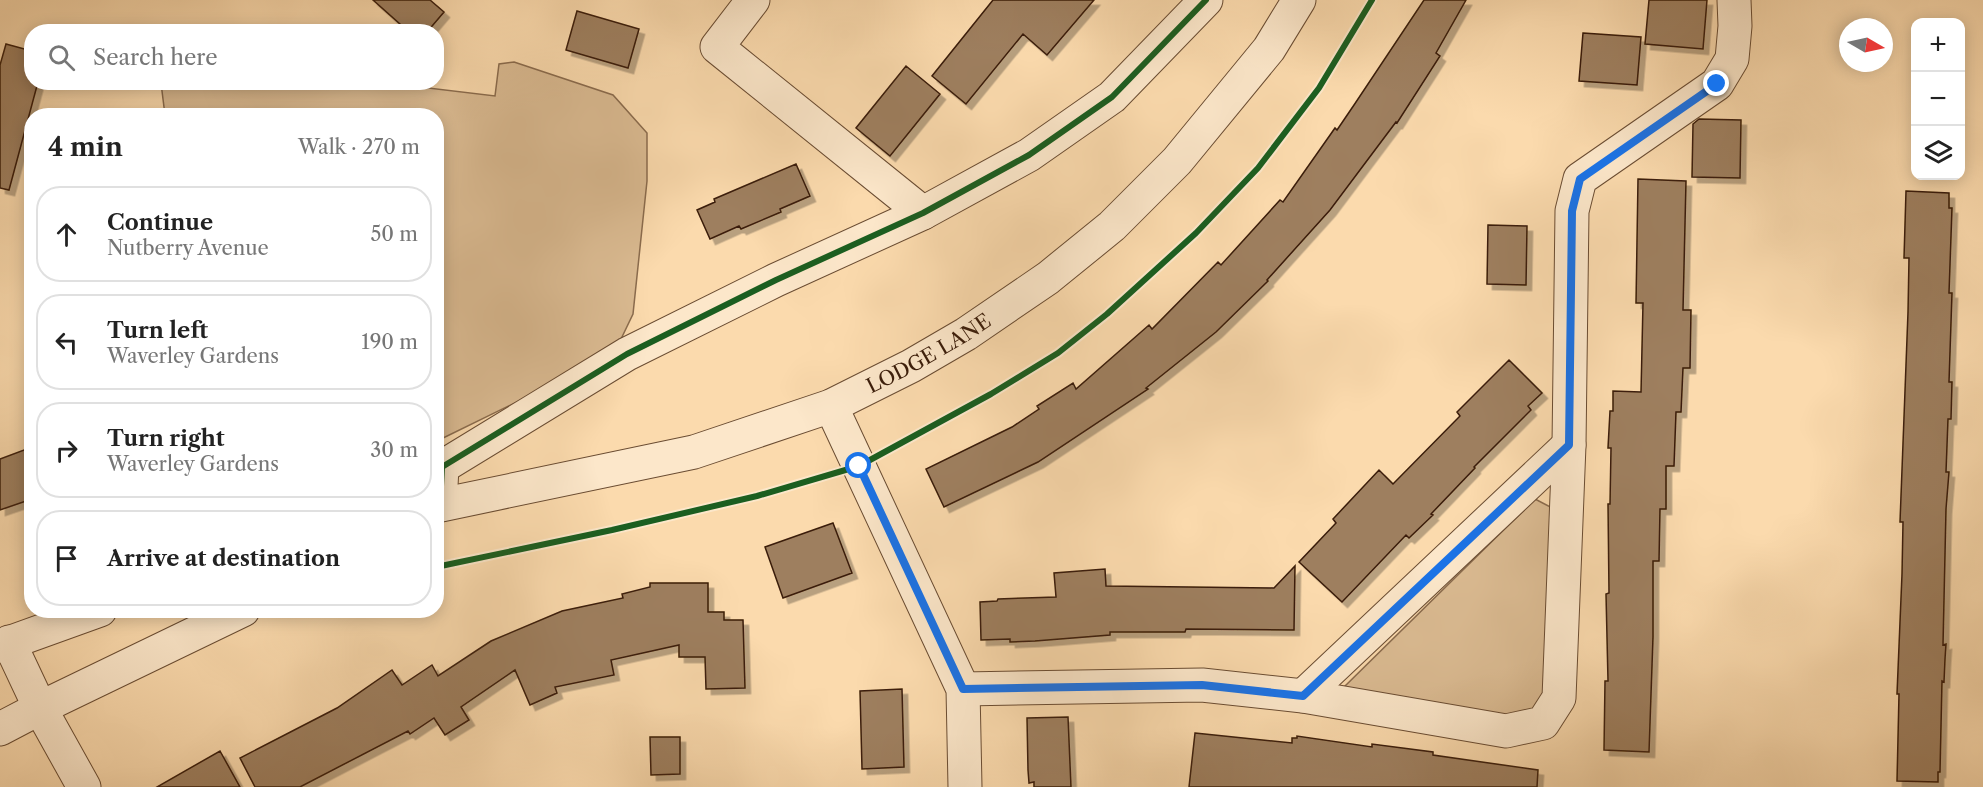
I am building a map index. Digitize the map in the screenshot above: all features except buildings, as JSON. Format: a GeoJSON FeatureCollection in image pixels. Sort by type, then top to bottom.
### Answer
{"type":"FeatureCollection","features":[{"type":"Feature","properties":{"kind":"street"},"geometry":{"type":"LineString","coordinates":[[753,0],[717,47],[923,213]]}},
{"type":"Feature","properties":{"kind":"street"},"geometry":{"type":"LineString","coordinates":[[444,466],[617,360],[776,280],[923,213],[1029,155],[1112,97],[1206,0]]}},
{"type":"Feature","properties":{"kind":"street","name":"LODGE LANE"},"geometry":{"type":"LineString","coordinates":[[444,504],[694,452],[831,406],[911,366],[966,334],[1048,278],[1112,226],[1178,161],[1269,49],[1299,0]]}},
{"type":"Feature","properties":{"kind":"street"},"geometry":{"type":"LineString","coordinates":[[963,689],[1202,685],[1303,696],[1506,731],[1543,723],[1559,699],[1569,445],[1572,211],[1580,179],[1717,84],[1732,59],[1735,26],[1734,0]]}},
{"type":"Feature","properties":{"kind":"street"},"geometry":{"type":"LineString","coordinates":[[831,406],[963,689],[965,787]]}},
{"type":"Feature","properties":{"kind":"street"},"geometry":{"type":"LineString","coordinates":[[1303,696],[1569,445]]}},
{"type":"Feature","properties":{"kind":"street"},"geometry":{"type":"LineString","coordinates":[[77,618],[4,644],[84,787]]}},
{"type":"Feature","properties":{"kind":"street"},"geometry":{"type":"LineString","coordinates":[[0,729],[226,618]]}},
{"type":"Feature","properties":{"kind":"shaded area"},"geometry":{"type":"Polygon","coordinates":[[[514,62],[613,95],[647,133],[647,181],[633,314],[621,339],[531,395],[444,438],[444,108],[164,108],[162,90],[444,90],[495,96],[499,64],[514,62]]]}},
{"type":"Feature","properties":{"kind":"shaded area"},"geometry":{"type":"Polygon","coordinates":[[[1535,499],[1558,511],[1556,686],[1527,718],[1341,690],[1535,499]]]}},
{"type":"Feature","properties":{"kind":"cycle path"},"geometry":{"type":"LineString","coordinates":[[444,466],[627,354],[776,280],[923,213],[1029,155],[1112,97],[1206,0]]}},
{"type":"Feature","properties":{"kind":"cycle path"},"geometry":{"type":"LineString","coordinates":[[444,565],[612,530],[757,496],[859,466],[991,394],[1058,353],[1107,314],[1196,233],[1258,168],[1319,88],[1372,0]]}},
{"type":"Feature","properties":{"kind":"route"},"geometry":{"type":"LineString","coordinates":[[859,466],[963,689],[1202,685],[1303,696],[1569,445],[1572,211],[1580,179],[1717,84]]}}]}
